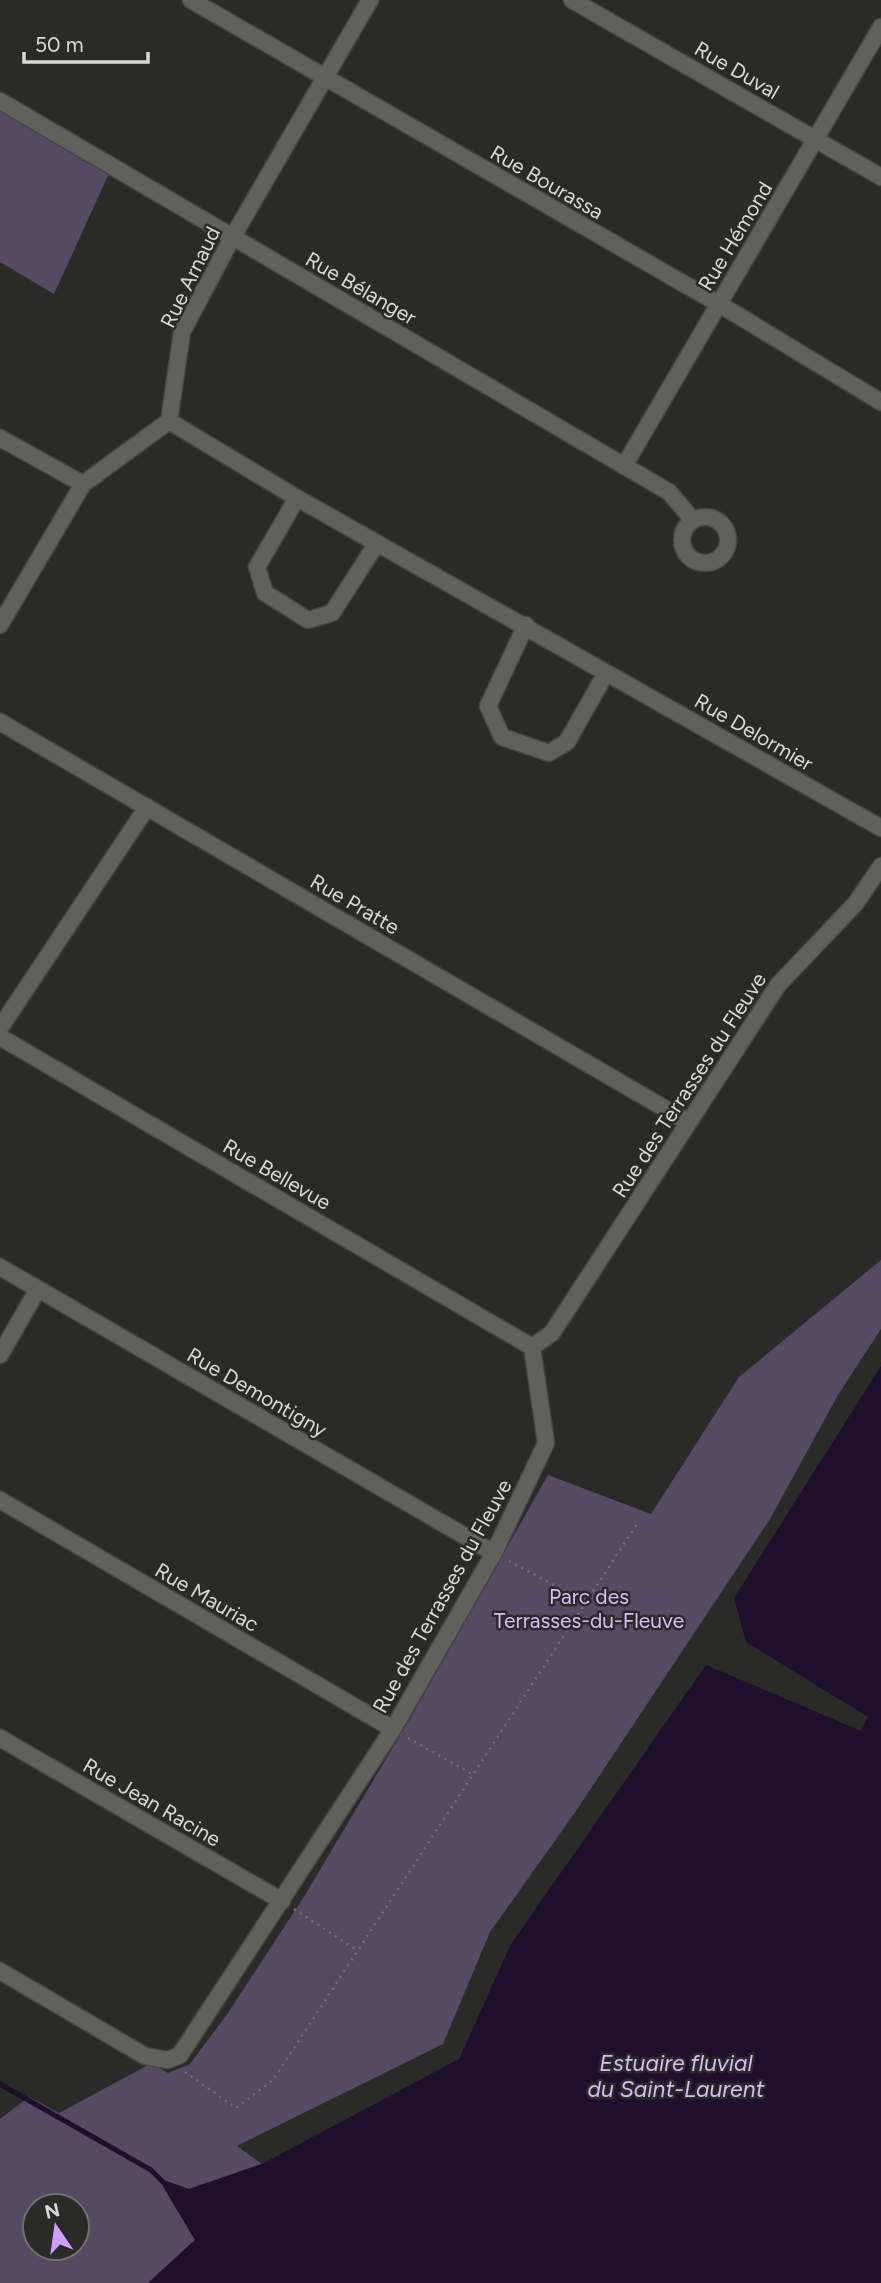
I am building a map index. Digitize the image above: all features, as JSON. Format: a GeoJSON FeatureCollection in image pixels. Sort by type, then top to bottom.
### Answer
{"type":"FeatureCollection","features":[{"type":"Feature","properties":{"kind":"street","name":"Rue Bourassa"},"geometry":{"type":"LineString","coordinates":[[191,0],[719,304],[881,402]]}},
{"type":"Feature","properties":{"kind":"street","name":"Rue Arnaud"},"geometry":{"type":"LineString","coordinates":[[169,421],[182,332],[232,238],[370,0]]}},
{"type":"Feature","properties":{"kind":"street","name":"Rue Duval"},"geometry":{"type":"LineString","coordinates":[[572,0],[881,177]]}},
{"type":"Feature","properties":{"kind":"street","name":"Rue Hémond"},"geometry":{"type":"LineString","coordinates":[[624,466],[881,27]]}},
{"type":"Feature","properties":{"kind":"street","name":"Rue Bélanger"},"geometry":{"type":"LineString","coordinates":[[0,101],[669,492],[693,520]]}},
{"type":"Feature","properties":{"kind":"street"},"geometry":{"type":"LineString","coordinates":[[0,625],[83,484],[169,421]]}},
{"type":"Feature","properties":{"kind":"street","name":"Rue Delormier"},"geometry":{"type":"LineString","coordinates":[[169,421],[297,498],[881,828]]}},
{"type":"Feature","properties":{"kind":"street"},"geometry":{"type":"LineString","coordinates":[[0,438],[83,484]]}},
{"type":"Feature","properties":{"kind":"street"},"geometry":{"type":"LineString","coordinates":[[297,498],[257,567],[265,593],[308,620],[332,613],[377,543]]}},
{"type":"Feature","properties":{"kind":"street"},"geometry":{"type":"LineString","coordinates":[[526,625],[488,706],[502,737],[548,753],[567,742],[606,673]]}},
{"type":"Feature","properties":{"kind":"street","name":"Rue Pratte"},"geometry":{"type":"LineString","coordinates":[[0,722],[688,1122]]}},
{"type":"Feature","properties":{"kind":"street"},"geometry":{"type":"LineString","coordinates":[[0,1028],[147,807]]}},
{"type":"Feature","properties":{"kind":"street","name":"Rue des Terrasses du Fleuve"},"geometry":{"type":"LineString","coordinates":[[168,2060],[180,2055],[393,1729],[494,1553],[546,1444],[532,1347],[552,1333],[778,985],[856,903],[881,866]]}},
{"type":"Feature","properties":{"kind":"street","name":"Rue Bellevue"},"geometry":{"type":"LineString","coordinates":[[0,1037],[532,1347]]}},
{"type":"Feature","properties":{"kind":"street","name":"Rue Demontigny"},"geometry":{"type":"LineString","coordinates":[[0,1266],[494,1553]]}},
{"type":"Feature","properties":{"kind":"street"},"geometry":{"type":"LineString","coordinates":[[0,1355],[38,1289]]}},
{"type":"Feature","properties":{"kind":"street","name":"Rue Mauriac"},"geometry":{"type":"LineString","coordinates":[[0,1500],[393,1729]]}},
{"type":"Feature","properties":{"kind":"street","name":"Rue Jean Racine"},"geometry":{"type":"LineString","coordinates":[[0,1738],[282,1901]]}},
{"type":"Feature","properties":{"kind":"street"},"geometry":{"type":"LineString","coordinates":[[0,1971],[145,2056],[168,2060]]}},
{"type":"Feature","properties":{"kind":"path"},"geometry":{"type":"LineString","coordinates":[[168,2060],[236,2108],[273,2080],[639,1521]]}},
{"type":"Feature","properties":{"kind":"path"},"geometry":{"type":"LineString","coordinates":[[494,1553],[586,1602]]}},
{"type":"Feature","properties":{"kind":"path"},"geometry":{"type":"LineString","coordinates":[[393,1729],[471,1774]]}},
{"type":"Feature","properties":{"kind":"path"},"geometry":{"type":"LineString","coordinates":[[282,1901],[358,1951]]}},
{"type":"Feature","properties":{"kind":"green space"},"geometry":{"type":"Polygon","coordinates":[[[0,104],[112,167],[54,294],[0,262],[0,104]]]}},
{"type":"Feature","properties":{"kind":"green space","name":"Parc des Terrasses-du-Fleuve"},"geometry":{"type":"Polygon","coordinates":[[[881,1260],[881,1329],[838,1395],[770,1519],[576,1811],[490,1932],[443,2044],[237,2146],[262,2164],[189,2189],[159,2179],[195,2240],[148,2283],[0,2283],[0,2119],[29,2097],[59,2113],[152,2063],[168,2073],[190,2064],[228,2013],[305,1895],[411,1717],[548,1475],[651,1514],[739,1377],[881,1260]]]}},
{"type":"Feature","properties":{"kind":"water","name":"Estuaire fluvial du Saint-Laurent"},"geometry":{"type":"Polygon","coordinates":[[[881,1366],[881,2283],[148,2283],[195,2240],[158,2178],[189,2189],[262,2164],[459,2059],[511,1944],[706,1665],[861,1731],[868,1717],[746,1642],[734,1598],[881,1366]]]}},
{"type":"Feature","properties":{"kind":"waterway"},"geometry":{"type":"LineString","coordinates":[[0,2084],[151,2170],[162,2181]]}}]}
